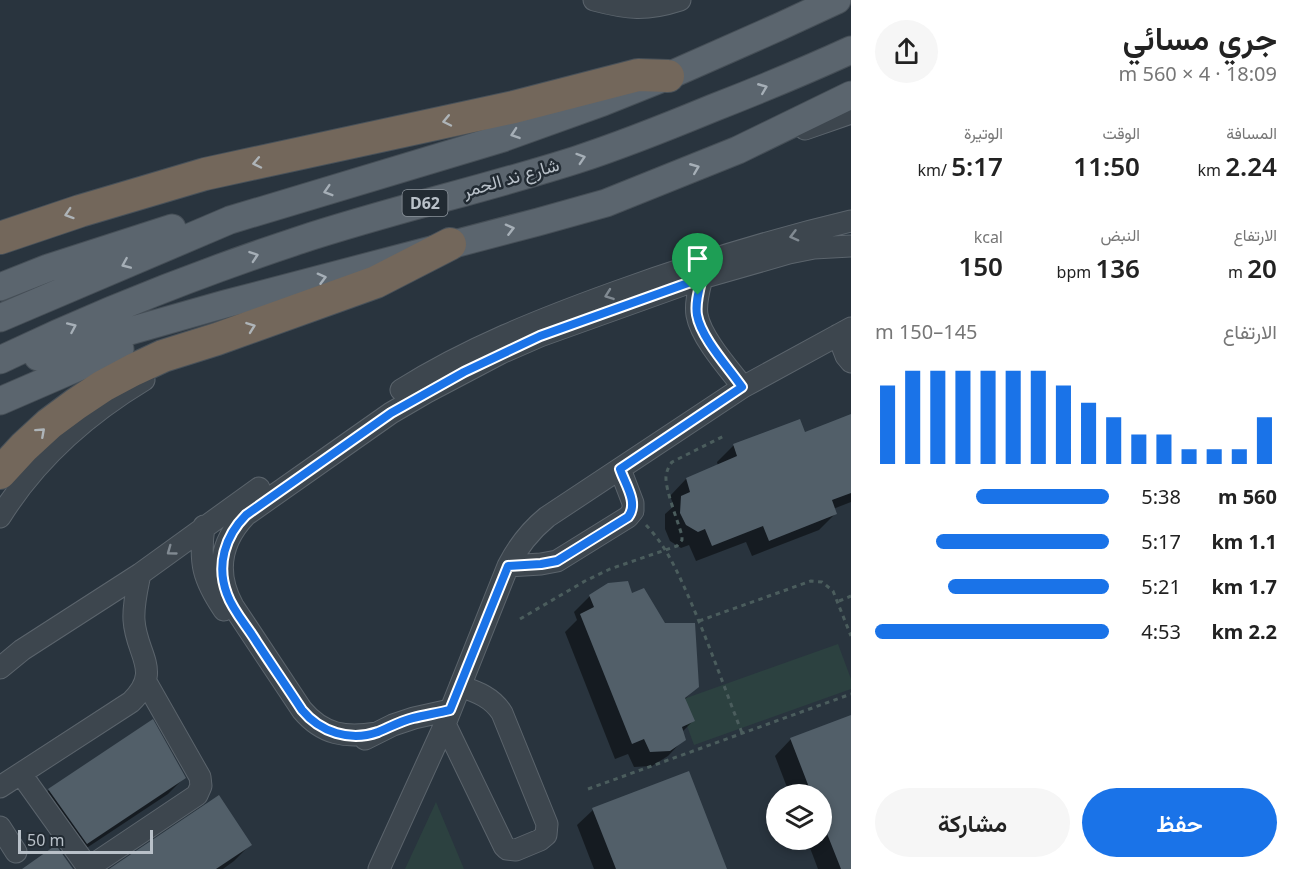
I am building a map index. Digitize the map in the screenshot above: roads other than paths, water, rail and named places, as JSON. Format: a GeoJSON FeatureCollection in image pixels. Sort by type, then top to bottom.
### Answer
{"type":"FeatureCollection","features":[{"type":"Feature","properties":{"kind":"highway"},"geometry":{"type":"LineString","coordinates":[[0,238],[80,211],[205,174],[514,107],[638,75],[668,76]]}},
{"type":"Feature","properties":{"kind":"highway"},"geometry":{"type":"LineString","coordinates":[[0,473],[49,424],[103,386],[133,370],[163,356],[376,282],[450,244]]}},
{"type":"Feature","properties":{"kind":"main road","name":"D62"},"geometry":{"type":"LineString","coordinates":[[0,318],[230,220],[503,138],[603,102],[668,76],[837,0]]}},
{"type":"Feature","properties":{"kind":"main road","name":"شارع ند الحمر"},"geometry":{"type":"LineString","coordinates":[[0,360],[162,289],[301,240],[604,150],[797,75],[851,50]]}},
{"type":"Feature","properties":{"kind":"main road"},"geometry":{"type":"LineString","coordinates":[[0,368],[225,304],[606,202],[738,150],[851,95]]}},
{"type":"Feature","properties":{"kind":"main road"},"geometry":{"type":"LineString","coordinates":[[0,287],[48,268],[166,230],[203,222],[230,220]]}},
{"type":"Feature","properties":{"kind":"main road"},"geometry":{"type":"LineString","coordinates":[[0,401],[225,304]]}},
{"type":"Feature","properties":{"kind":"street"},"geometry":{"type":"LineString","coordinates":[[594,0],[628,8],[659,7],[680,0]]}},
{"type":"Feature","properties":{"kind":"street"},"geometry":{"type":"LineString","coordinates":[[738,150],[851,113]]}},
{"type":"Feature","properties":{"kind":"street"},"geometry":{"type":"LineString","coordinates":[[0,668],[22,650],[140,574],[204,526],[381,403],[445,364],[553,315],[685,267],[743,249],[851,221]]}},
{"type":"Feature","properties":{"kind":"street"},"geometry":{"type":"LineString","coordinates":[[267,667],[228,596],[222,574],[222,562],[228,540],[232,531],[246,515],[391,413],[464,372],[540,336],[702,278],[789,253],[814,248],[851,246]]}},
{"type":"Feature","properties":{"kind":"street"},"geometry":{"type":"LineString","coordinates":[[702,278],[697,305],[699,323],[707,339],[742,387]]}},
{"type":"Feature","properties":{"kind":"street"},"geometry":{"type":"LineString","coordinates":[[379,869],[447,717],[508,566],[515,551],[525,538],[541,522],[742,387],[845,331],[846,356],[851,362]]}},
{"type":"Feature","properties":{"kind":"street"},"geometry":{"type":"LineString","coordinates":[[0,517],[27,478],[48,454],[88,418],[123,393],[217,339]]}},
{"type":"Feature","properties":{"kind":"street"},"geometry":{"type":"LineString","coordinates":[[508,566],[557,561],[628,517],[633,511],[633,503],[620,469]]}},
{"type":"Feature","properties":{"kind":"street"},"geometry":{"type":"LineString","coordinates":[[204,526],[202,558],[208,583],[267,667],[317,726],[345,735],[359,735],[376,733],[414,718],[447,717]]}},
{"type":"Feature","properties":{"kind":"street"},"geometry":{"type":"LineString","coordinates":[[0,788],[131,702],[142,689],[146,682],[147,668],[135,633],[134,622],[140,574]]}},
{"type":"Feature","properties":{"kind":"street"},"geometry":{"type":"LineString","coordinates":[[21,774],[89,868],[197,795],[201,786],[200,777],[146,682]]}},
{"type":"Feature","properties":{"kind":"street"},"geometry":{"type":"LineString","coordinates":[[447,717],[504,846],[516,850],[543,838],[547,832],[546,824],[502,713],[487,697],[460,686]]}},
{"type":"Feature","properties":{"kind":"street"},"geometry":{"type":"LineString","coordinates":[[0,827],[16,852]]}}]}
